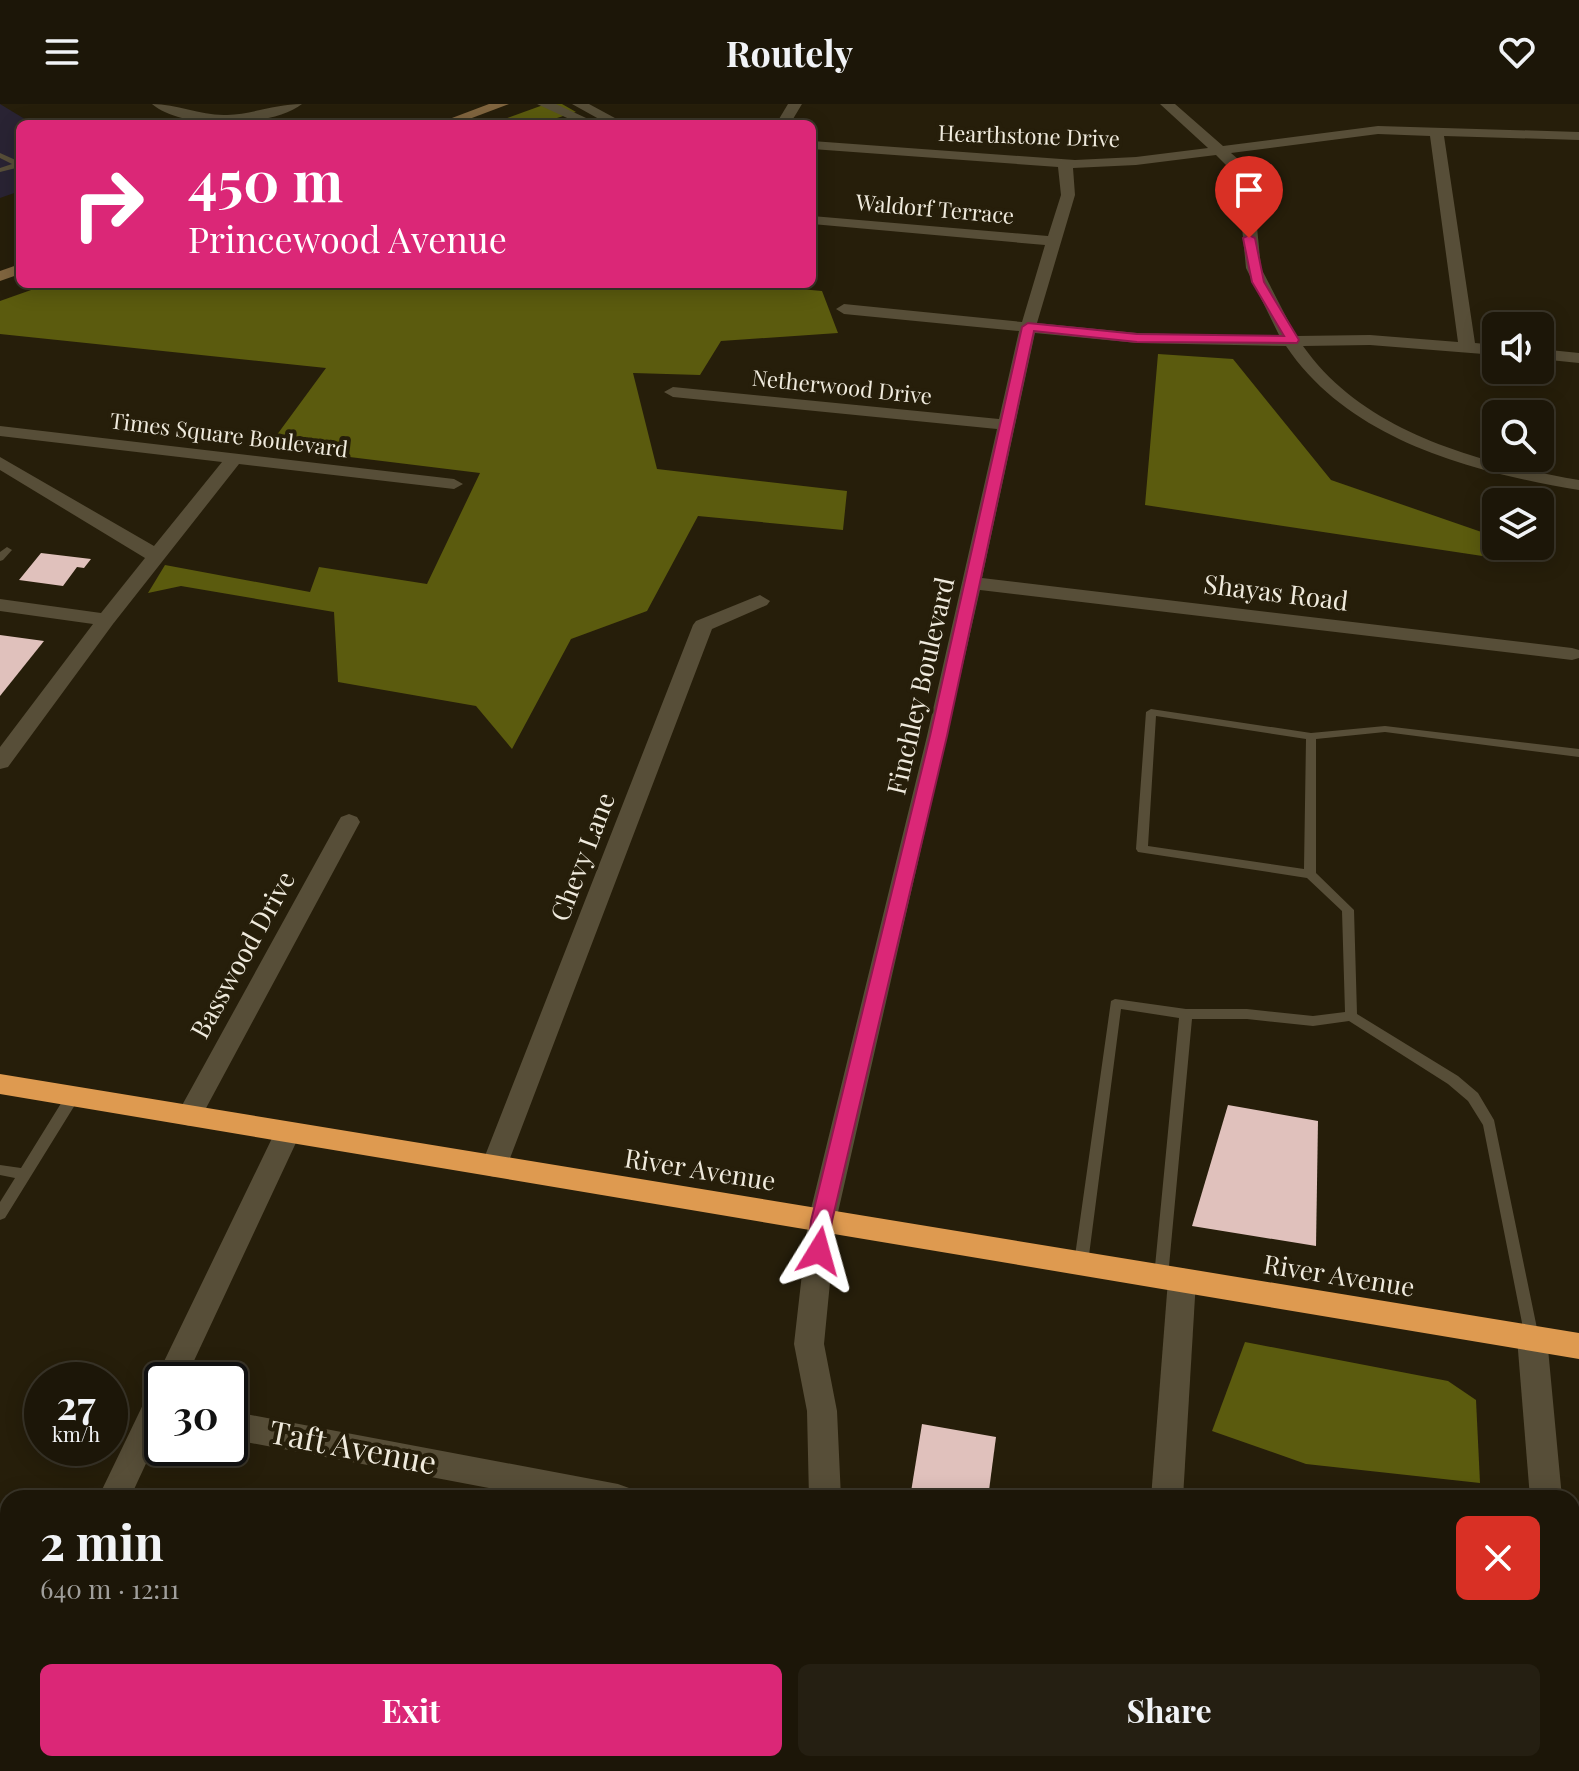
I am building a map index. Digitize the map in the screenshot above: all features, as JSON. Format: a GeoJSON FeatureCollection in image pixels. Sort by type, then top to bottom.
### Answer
{"type":"FeatureCollection","features":[{"type":"Feature","properties":{"kind":"highway","name":"River Avenue"},"geometry":{"type":"LineString","coordinates":[[0,1084],[1579,1346]]}},
{"type":"Feature","properties":{"kind":"main road"},"geometry":{"type":"LineString","coordinates":[[455,120],[502,104]]}},
{"type":"Feature","properties":{"kind":"street"},"geometry":{"type":"LineString","coordinates":[[159,104],[181,114],[211,120],[240,120],[295,104]]}},
{"type":"Feature","properties":{"kind":"street"},"geometry":{"type":"LineString","coordinates":[[544,104],[582,120]]}},
{"type":"Feature","properties":{"kind":"street"},"geometry":{"type":"LineString","coordinates":[[579,104],[611,120]]}},
{"type":"Feature","properties":{"kind":"street"},"geometry":{"type":"LineString","coordinates":[[1167,104],[1221,150],[1247,179],[1247,220],[1258,282],[1309,365],[1336,391],[1399,431],[1435,449],[1506,472],[1579,485]]}},
{"type":"Feature","properties":{"kind":"street"},"geometry":{"type":"LineString","coordinates":[[1436,130],[1467,347]]}},
{"type":"Feature","properties":{"kind":"street","name":"Hearthstone Drive"},"geometry":{"type":"LineString","coordinates":[[816,145],[1065,164],[1136,161],[1363,131],[1436,130],[1579,136]]}},
{"type":"Feature","properties":{"kind":"street","name":"Finchley Boulevard"},"geometry":{"type":"LineString","coordinates":[[825,1490],[822,1411],[809,1344],[822,1221],[973,583],[1028,327],[1068,195],[1065,164]]}},
{"type":"Feature","properties":{"kind":"street","name":"Waldorf Terrace"},"geometry":{"type":"LineString","coordinates":[[816,220],[1054,241]]}},
{"type":"Feature","properties":{"kind":"street"},"geometry":{"type":"LineString","coordinates":[[844,309],[1137,338],[1370,340],[1482,349]]}},
{"type":"Feature","properties":{"kind":"street"},"geometry":{"type":"LineString","coordinates":[[1554,355],[1579,358]]}},
{"type":"Feature","properties":{"kind":"street","name":"Netherwood Drive"},"geometry":{"type":"LineString","coordinates":[[673,392],[1007,425]]}},
{"type":"Feature","properties":{"kind":"street","name":"Times Square Boulevard"},"geometry":{"type":"LineString","coordinates":[[0,431],[454,484]]}},
{"type":"Feature","properties":{"kind":"street"},"geometry":{"type":"LineString","coordinates":[[0,762],[106,620],[233,460]]}},
{"type":"Feature","properties":{"kind":"street"},"geometry":{"type":"LineString","coordinates":[[0,462],[137,542],[156,557]]}},
{"type":"Feature","properties":{"kind":"street","name":"Shayas Road"},"geometry":{"type":"LineString","coordinates":[[973,583],[1572,654]]}},
{"type":"Feature","properties":{"kind":"street","name":"Chevy Lane"},"geometry":{"type":"LineString","coordinates":[[494,1166],[703,625],[760,601]]}},
{"type":"Feature","properties":{"kind":"street"},"geometry":{"type":"LineString","coordinates":[[0,605],[106,620]]}},
{"type":"Feature","properties":{"kind":"street","name":"Basswood Drive"},"geometry":{"type":"LineString","coordinates":[[189,1116],[349,822]]}},
{"type":"Feature","properties":{"kind":"street"},"geometry":{"type":"LineString","coordinates":[[179,1362],[288,1132]]}},
{"type":"Feature","properties":{"kind":"street"},"geometry":{"type":"LineString","coordinates":[[1167,1490],[1172,1278]]}},
{"type":"Feature","properties":{"kind":"street"},"geometry":{"type":"LineString","coordinates":[[1532,1338],[1545,1490]]}},
{"type":"Feature","properties":{"kind":"street","name":"Taft Avenue"},"geometry":{"type":"LineString","coordinates":[[248,1428],[575,1490]]}},
{"type":"Feature","properties":{"kind":"street"},"geometry":{"type":"LineString","coordinates":[[118,1490],[144,1439]]}},
{"type":"Feature","properties":{"kind":"lane"},"geometry":{"type":"LineString","coordinates":[[1351,1016],[1348,910],[1310,874],[1142,849],[1151,712],[1311,736],[1385,729],[1579,753]]}},
{"type":"Feature","properties":{"kind":"lane"},"geometry":{"type":"LineString","coordinates":[[1310,874],[1311,736]]}},
{"type":"Feature","properties":{"kind":"lane"},"geometry":{"type":"LineString","coordinates":[[1081,1263],[1115,1004],[1186,1014],[1247,1014],[1313,1021],[1351,1016],[1453,1080],[1473,1097],[1489,1124],[1532,1338]]}},
{"type":"Feature","properties":{"kind":"lane"},"geometry":{"type":"LineString","coordinates":[[1172,1278],[1186,1014]]}},
{"type":"Feature","properties":{"kind":"lane"},"geometry":{"type":"LineString","coordinates":[[0,1214],[73,1096]]}},
{"type":"Feature","properties":{"kind":"lane"},"geometry":{"type":"LineString","coordinates":[[0,1170],[24,1174]]}},
{"type":"Feature","properties":{"kind":"shaded area"},"geometry":{"type":"Polygon","coordinates":[[[0,104],[26,120],[16,120],[16,192],[0,198],[0,104]]]}},
{"type":"Feature","properties":{"kind":"shaded area"},"geometry":{"type":"Polygon","coordinates":[[[546,104],[562,104],[576,112],[551,120],[502,120],[546,104]]]}},
{"type":"Feature","properties":{"kind":"shaded area"},"geometry":{"type":"Polygon","coordinates":[[[37,288],[789,288],[822,291],[838,333],[721,341],[700,375],[633,373],[657,469],[847,491],[843,530],[698,516],[647,611],[571,639],[512,749],[476,706],[338,682],[334,612],[181,586],[148,593],[165,565],[310,592],[319,567],[427,584],[480,473],[268,447],[326,368],[0,334],[0,301],[37,288]]]}},
{"type":"Feature","properties":{"kind":"shaded area"},"geometry":{"type":"Polygon","coordinates":[[[1158,354],[1233,359],[1331,480],[1482,532],[1482,556],[1145,505],[1158,354]]]}},
{"type":"Feature","properties":{"kind":"shaded area"},"geometry":{"type":"Polygon","coordinates":[[[1245,1342],[1448,1381],[1476,1400],[1480,1483],[1306,1464],[1212,1431],[1245,1342]]]}},
{"type":"Feature","properties":{"kind":"building"},"geometry":{"type":"Polygon","coordinates":[[[41,553],[91,559],[84,568],[77,567],[63,586],[19,580],[41,553]]]}},
{"type":"Feature","properties":{"kind":"building"},"geometry":{"type":"Polygon","coordinates":[[[0,635],[44,641],[0,696],[0,635]]]}},
{"type":"Feature","properties":{"kind":"building"},"geometry":{"type":"Polygon","coordinates":[[[1228,1105],[1318,1121],[1316,1246],[1192,1226],[1228,1105]]]}},
{"type":"Feature","properties":{"kind":"building"},"geometry":{"type":"Polygon","coordinates":[[[922,1424],[996,1437],[989,1490],[911,1490],[922,1424]]]}},
{"type":"Feature","properties":{"kind":"route"},"geometry":{"type":"LineString","coordinates":[[819,1251],[822,1221],[938,736],[1028,327],[1137,338],[1253,342],[1293,340],[1258,282],[1249,238]]}}]}
